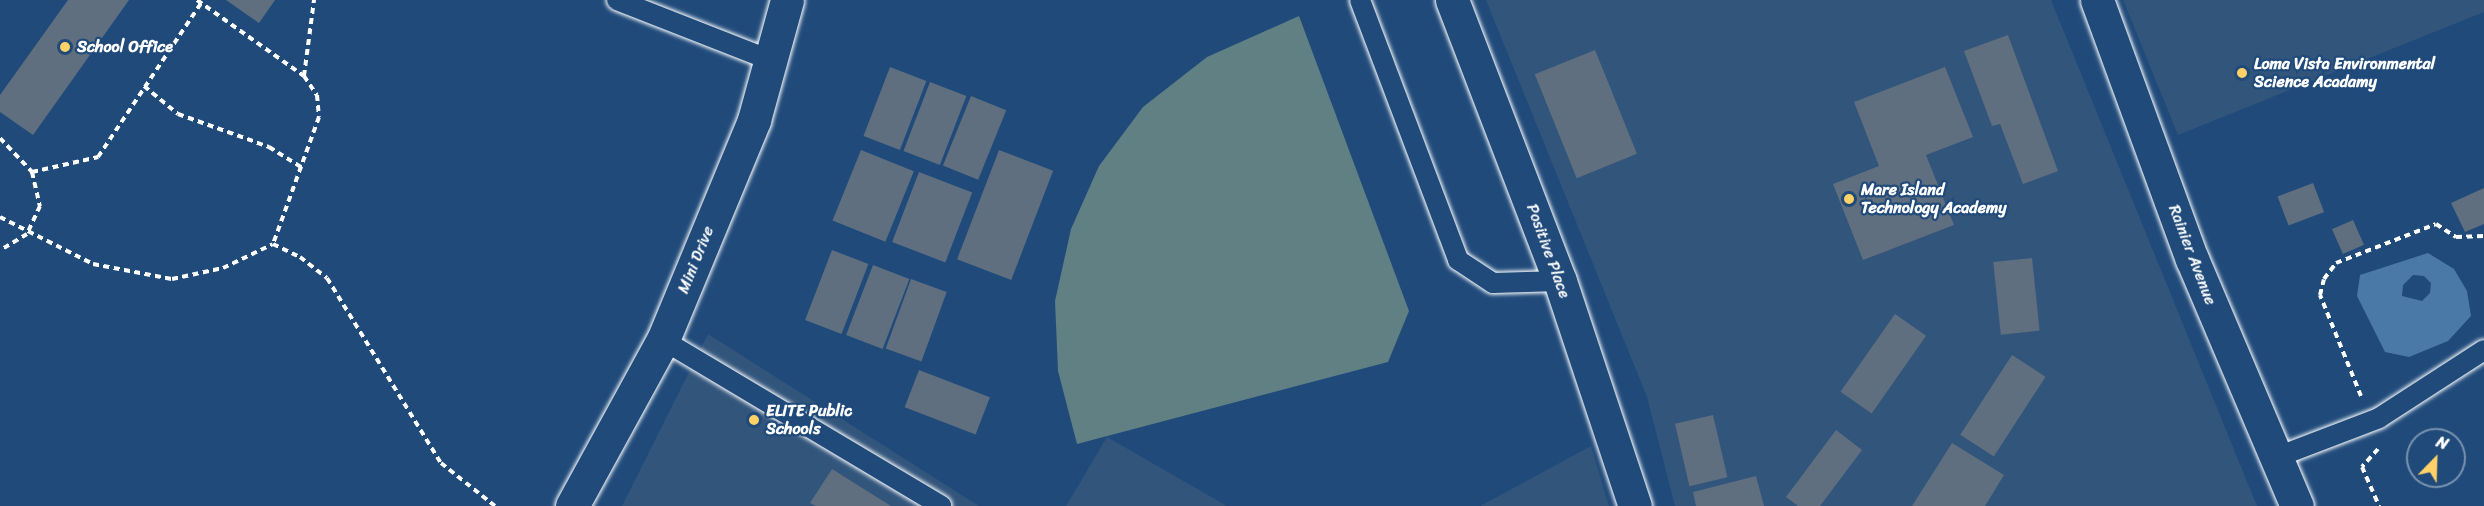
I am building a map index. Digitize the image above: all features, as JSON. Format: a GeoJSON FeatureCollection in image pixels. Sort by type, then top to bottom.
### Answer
{"type":"FeatureCollection","features":[{"type":"Feature","properties":{"kind":"street","name":"Mini Drive"},"geometry":{"type":"LineString","coordinates":[[572,506],[663,340],[754,120],[787,0]]}},
{"type":"Feature","properties":{"kind":"street","name":"Positive Place"},"geometry":{"type":"LineString","coordinates":[[1452,0],[1560,280],[1635,506]]}},
{"type":"Feature","properties":{"kind":"street","name":"Rainier Avenue"},"geometry":{"type":"LineString","coordinates":[[2097,0],[2192,259],[2297,506]]}},
{"type":"Feature","properties":{"kind":"lane"},"geometry":{"type":"LineString","coordinates":[[617,0],[770,60]]}},
{"type":"Feature","properties":{"kind":"lane"},"geometry":{"type":"LineString","coordinates":[[1360,0],[1458,260],[1493,283],[1560,280]]}},
{"type":"Feature","properties":{"kind":"lane"},"geometry":{"type":"LineString","coordinates":[[663,340],[941,506]]}},
{"type":"Feature","properties":{"kind":"lane"},"geometry":{"type":"LineString","coordinates":[[2277,458],[2372,420],[2484,350]]}},
{"type":"Feature","properties":{"kind":"path"},"geometry":{"type":"LineString","coordinates":[[304,76],[314,0]]}},
{"type":"Feature","properties":{"kind":"path"},"geometry":{"type":"LineString","coordinates":[[0,217],[27,234],[93,264],[172,279],[223,268],[273,244],[301,167],[319,107],[304,76],[199,1],[98,157],[32,172]]}},
{"type":"Feature","properties":{"kind":"path"},"geometry":{"type":"LineString","coordinates":[[144,86],[178,114],[269,147],[301,167]]}},
{"type":"Feature","properties":{"kind":"path"},"geometry":{"type":"LineString","coordinates":[[0,138],[32,172],[40,206],[27,234],[0,250]]}},
{"type":"Feature","properties":{"kind":"path"},"geometry":{"type":"LineString","coordinates":[[2379,506],[2362,467],[2388,434],[2372,420],[2320,295],[2324,279],[2336,263],[2436,224],[2456,237],[2484,236]]}},
{"type":"Feature","properties":{"kind":"path"},"geometry":{"type":"LineString","coordinates":[[273,244],[327,278],[441,463],[495,506]]}},
{"type":"Feature","properties":{"kind":"shaded area","name":"Mare Island Technology Academy"},"geometry":{"type":"Polygon","coordinates":[[[1486,0],[2051,0],[2257,506],[1675,506],[1647,397],[1486,0]]]}},
{"type":"Feature","properties":{"kind":"shaded area","name":"Loma Vista Environmental Science Acadamy"},"geometry":{"type":"Polygon","coordinates":[[[2123,0],[2484,0],[2484,12],[2178,135],[2123,0]]]}},
{"type":"Feature","properties":{"kind":"shaded area"},"geometry":{"type":"Polygon","coordinates":[[[2428,253],[2454,269],[2467,291],[2471,316],[2448,341],[2409,357],[2385,352],[2357,296],[2360,275],[2428,253]],[[2413,275],[2403,285],[2402,296],[2422,301],[2430,293],[2431,283],[2424,276],[2413,275]]]}},
{"type":"Feature","properties":{"kind":"shaded area","name":"ELITE Public Schools"},"geometry":{"type":"Polygon","coordinates":[[[708,334],[979,506],[622,506],[708,334]]]}},
{"type":"Feature","properties":{"kind":"shaded area"},"geometry":{"type":"Polygon","coordinates":[[[1107,437],[1227,506],[1066,506],[1107,437]]]}},
{"type":"Feature","properties":{"kind":"shaded area"},"geometry":{"type":"Polygon","coordinates":[[[1591,446],[1609,506],[1480,506],[1591,446]]]}},
{"type":"Feature","properties":{"kind":"green space"},"geometry":{"type":"Polygon","coordinates":[[[1299,16],[1409,311],[1388,362],[1077,444],[1058,371],[1055,301],[1071,229],[1099,166],[1143,107],[1207,57],[1299,16]]]}},
{"type":"Feature","properties":{"kind":"building","name":"School Office"},"geometry":{"type":"Polygon","coordinates":[[[68,0],[129,0],[33,135],[0,112],[0,95],[68,0]]]}},
{"type":"Feature","properties":{"kind":"building"},"geometry":{"type":"Polygon","coordinates":[[[226,0],[275,0],[259,23],[226,0]]]}},
{"type":"Feature","properties":{"kind":"building"},"geometry":{"type":"Polygon","coordinates":[[[2008,35],[2058,171],[2023,184],[2000,124],[1992,126],[1964,51],[2008,35]]]}},
{"type":"Feature","properties":{"kind":"building"},"geometry":{"type":"Polygon","coordinates":[[[1595,50],[1637,154],[1577,178],[1535,74],[1595,50]]]}},
{"type":"Feature","properties":{"kind":"building"},"geometry":{"type":"Polygon","coordinates":[[[890,67],[926,81],[900,150],[863,136],[890,67]]]}},
{"type":"Feature","properties":{"kind":"building"},"geometry":{"type":"Polygon","coordinates":[[[1945,67],[1973,137],[1926,155],[1954,225],[1863,260],[1833,184],[1879,166],[1854,102],[1945,67]]]}},
{"type":"Feature","properties":{"kind":"building"},"geometry":{"type":"Polygon","coordinates":[[[930,82],[966,96],[940,165],[903,151],[930,82]]]}},
{"type":"Feature","properties":{"kind":"building"},"geometry":{"type":"Polygon","coordinates":[[[971,96],[1006,110],[978,180],[943,166],[971,96]]]}},
{"type":"Feature","properties":{"kind":"building"},"geometry":{"type":"Polygon","coordinates":[[[861,150],[914,171],[885,242],[833,220],[861,150]]]}},
{"type":"Feature","properties":{"kind":"building"},"geometry":{"type":"Polygon","coordinates":[[[999,150],[1053,171],[1011,280],[957,259],[999,150]]]}},
{"type":"Feature","properties":{"kind":"building"},"geometry":{"type":"Polygon","coordinates":[[[919,172],[972,192],[945,262],[892,242],[919,172]]]}},
{"type":"Feature","properties":{"kind":"building"},"geometry":{"type":"Polygon","coordinates":[[[2313,183],[2324,212],[2289,226],[2278,197],[2313,183]]]}},
{"type":"Feature","properties":{"kind":"building"},"geometry":{"type":"Polygon","coordinates":[[[2484,188],[2484,224],[2465,232],[2451,203],[2484,188]]]}},
{"type":"Feature","properties":{"kind":"building"},"geometry":{"type":"Polygon","coordinates":[[[2353,220],[2364,245],[2343,254],[2332,229],[2353,220]]]}},
{"type":"Feature","properties":{"kind":"building"},"geometry":{"type":"Polygon","coordinates":[[[832,250],[868,264],[842,334],[805,320],[832,250]]]}},
{"type":"Feature","properties":{"kind":"building"},"geometry":{"type":"Polygon","coordinates":[[[2032,258],[2040,331],[2001,335],[1993,262],[2032,258]]]}},
{"type":"Feature","properties":{"kind":"building"},"geometry":{"type":"Polygon","coordinates":[[[873,265],[909,279],[883,349],[846,335],[873,265]]]}},
{"type":"Feature","properties":{"kind":"building"},"geometry":{"type":"Polygon","coordinates":[[[911,279],[947,292],[921,362],[886,349],[911,279]]]}},
{"type":"Feature","properties":{"kind":"building"},"geometry":{"type":"Polygon","coordinates":[[[1895,314],[1926,336],[1872,414],[1841,392],[1895,314]]]}},
{"type":"Feature","properties":{"kind":"building"},"geometry":{"type":"Polygon","coordinates":[[[2012,355],[2046,377],[1994,456],[1960,435],[2012,355]]]}},
{"type":"Feature","properties":{"kind":"building"},"geometry":{"type":"Polygon","coordinates":[[[919,370],[990,397],[976,435],[905,407],[919,370]]]}},
{"type":"Feature","properties":{"kind":"building"},"geometry":{"type":"Polygon","coordinates":[[[1713,415],[1727,477],[1689,486],[1675,424],[1713,415]]]}},
{"type":"Feature","properties":{"kind":"building"},"geometry":{"type":"Polygon","coordinates":[[[1836,430],[1862,450],[1820,506],[1798,506],[1786,497],[1836,430]]]}},
{"type":"Feature","properties":{"kind":"building"},"geometry":{"type":"Polygon","coordinates":[[[1952,443],[2004,475],[1985,506],[1912,506],[1952,443]]]}},
{"type":"Feature","properties":{"kind":"building"},"geometry":{"type":"Polygon","coordinates":[[[832,469],[891,506],[816,506],[810,503],[832,469]]]}},
{"type":"Feature","properties":{"kind":"building"},"geometry":{"type":"Polygon","coordinates":[[[1756,476],[1764,506],[1696,506],[1693,492],[1756,476]]]}},
{"type":"Feature","properties":{"kind":"place","name":"School Office"},"geometry":{"type":"Point","coordinates":[65,47]}},
{"type":"Feature","properties":{"kind":"place","name":"Loma Vista Environmental Science Acadamy"},"geometry":{"type":"Point","coordinates":[2242,73]}},
{"type":"Feature","properties":{"kind":"place","name":"Mare Island Technology Academy"},"geometry":{"type":"Point","coordinates":[1849,199]}},
{"type":"Feature","properties":{"kind":"place","name":"ELITE Public Schools"},"geometry":{"type":"Point","coordinates":[754,420]}}]}
